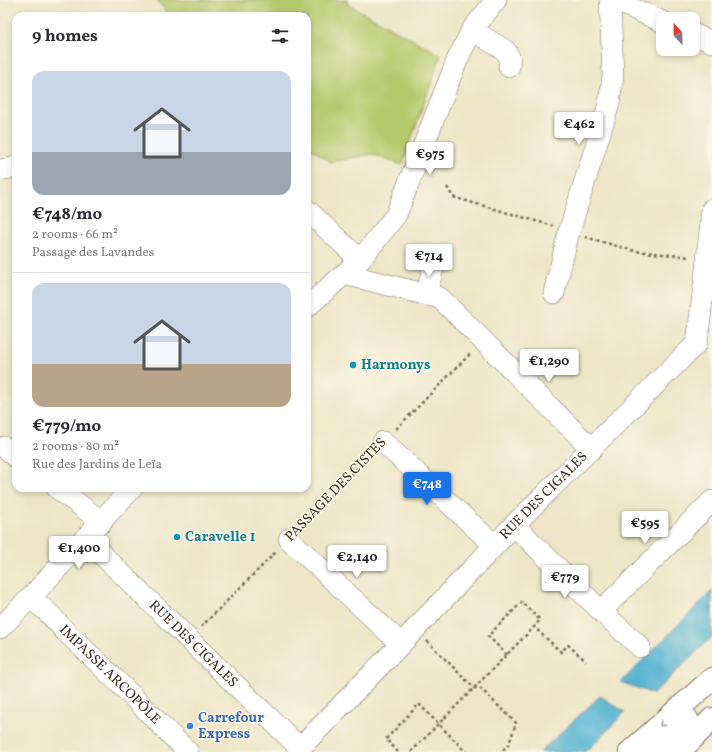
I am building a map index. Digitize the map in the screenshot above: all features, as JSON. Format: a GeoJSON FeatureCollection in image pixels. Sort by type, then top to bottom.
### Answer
{"type":"FeatureCollection","features":[{"type":"Feature","properties":{"kind":"highway"},"geometry":{"type":"LineString","coordinates":[[630,752],[712,679]]}},
{"type":"Feature","properties":{"kind":"highway"},"geometry":{"type":"LineString","coordinates":[[655,752],[712,694]]}},
{"type":"Feature","properties":{"kind":"highway"},"geometry":{"type":"LineString","coordinates":[[679,752],[712,719]]}},
{"type":"Feature","properties":{"kind":"street"},"geometry":{"type":"LineString","coordinates":[[311,303],[360,260],[396,215],[458,58],[472,30],[496,0]]}},
{"type":"Feature","properties":{"kind":"street"},"geometry":{"type":"LineString","coordinates":[[554,293],[569,232],[609,104],[614,76],[610,0]]}},
{"type":"Feature","properties":{"kind":"street"},"geometry":{"type":"LineString","coordinates":[[614,0],[656,19]]}},
{"type":"Feature","properties":{"kind":"street"},"geometry":{"type":"LineString","coordinates":[[472,30],[506,51],[510,59],[509,67]]}},
{"type":"Feature","properties":{"kind":"street"},"geometry":{"type":"LineString","coordinates":[[700,37],[712,42]]}},
{"type":"Feature","properties":{"kind":"street"},"geometry":{"type":"LineString","coordinates":[[0,170],[12,168]]}},
{"type":"Feature","properties":{"kind":"street","name":"RUE DES CIGALES"},"geometry":{"type":"LineString","coordinates":[[86,539],[302,750],[494,545],[592,449],[696,342],[712,209]]}},
{"type":"Feature","properties":{"kind":"street"},"geometry":{"type":"LineString","coordinates":[[311,214],[360,260]]}},
{"type":"Feature","properties":{"kind":"street"},"geometry":{"type":"LineString","coordinates":[[426,295],[435,261]]}},
{"type":"Feature","properties":{"kind":"street"},"geometry":{"type":"LineString","coordinates":[[344,274],[440,298],[592,449]]}},
{"type":"Feature","properties":{"kind":"street"},"geometry":{"type":"LineString","coordinates":[[383,442],[494,545]]}},
{"type":"Feature","properties":{"kind":"street"},"geometry":{"type":"LineString","coordinates":[[62,492],[102,522]]}},
{"type":"Feature","properties":{"kind":"street"},"geometry":{"type":"LineString","coordinates":[[0,628],[86,539],[128,492]]}},
{"type":"Feature","properties":{"kind":"street"},"geometry":{"type":"LineString","coordinates":[[602,612],[712,501]]}},
{"type":"Feature","properties":{"kind":"street"},"geometry":{"type":"LineString","coordinates":[[514,525],[602,612],[640,647]]}},
{"type":"Feature","properties":{"kind":"street"},"geometry":{"type":"LineString","coordinates":[[289,539],[401,644]]}},
{"type":"Feature","properties":{"kind":"street","name":"IMPASSE ARCOPÔLE"},"geometry":{"type":"LineString","coordinates":[[29,599],[38,603],[188,752]]}},
{"type":"Feature","properties":{"kind":"path"},"geometry":{"type":"LineString","coordinates":[[447,187],[453,197],[557,228]]}},
{"type":"Feature","properties":{"kind":"path"},"geometry":{"type":"LineString","coordinates":[[584,237],[634,251],[696,258]]}},
{"type":"Feature","properties":{"kind":"path","name":"PASSAGE DES CISTES"},"geometry":{"type":"LineString","coordinates":[[188,640],[289,539],[483,340]]}},
{"type":"Feature","properties":{"kind":"path"},"geometry":{"type":"LineString","coordinates":[[411,752],[507,655],[540,620],[522,602],[488,636],[507,655]]}},
{"type":"Feature","properties":{"kind":"path"},"geometry":{"type":"LineString","coordinates":[[534,627],[561,652],[568,645],[586,661]]}},
{"type":"Feature","properties":{"kind":"path"},"geometry":{"type":"LineString","coordinates":[[415,629],[474,688],[481,689],[516,723],[509,744],[501,752]]}},
{"type":"Feature","properties":{"kind":"path"},"geometry":{"type":"LineString","coordinates":[[398,752],[386,739],[419,704],[466,752]]}},
{"type":"Feature","properties":{"kind":"green space"},"geometry":{"type":"Polygon","coordinates":[[[157,0],[348,0],[346,3],[441,55],[402,165],[372,154],[331,162],[311,149],[311,12],[167,12],[157,0]]]}},
{"type":"Feature","properties":{"kind":"water"},"geometry":{"type":"Polygon","coordinates":[[[712,591],[712,637],[653,694],[621,682],[712,591]]]}},
{"type":"Feature","properties":{"kind":"water"},"geometry":{"type":"Polygon","coordinates":[[[600,696],[625,712],[592,746],[584,752],[540,752],[600,696]]]}},
{"type":"Feature","properties":{"kind":"place","name":"Harmonys"},"geometry":{"type":"Point","coordinates":[353,365]}},
{"type":"Feature","properties":{"kind":"place","name":"Caravelle 1"},"geometry":{"type":"Point","coordinates":[177,537]}},
{"type":"Feature","properties":{"kind":"place","name":"Carrefour Express"},"geometry":{"type":"Point","coordinates":[190,726]}}]}
